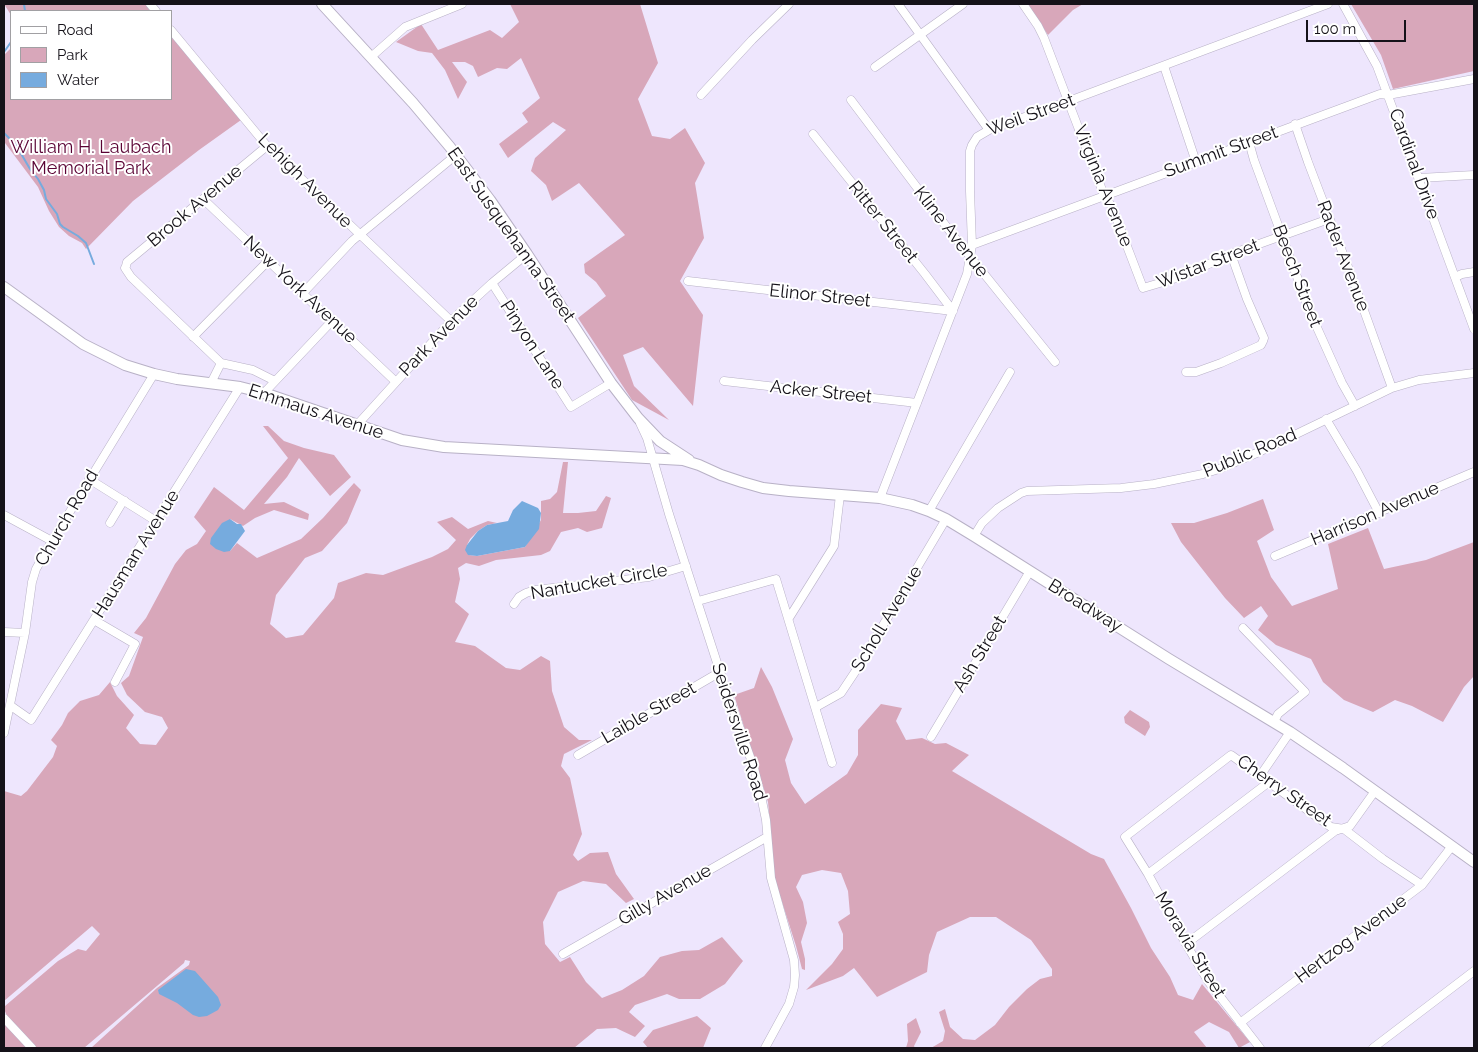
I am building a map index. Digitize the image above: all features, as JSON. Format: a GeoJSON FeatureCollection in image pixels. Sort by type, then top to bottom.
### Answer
{"type":"FeatureCollection","features":[{"type":"Feature","properties":{"kind":"main road","name":"East Susquehanna Street"},"geometry":{"type":"LineString","coordinates":[[322,4],[372,56],[456,155],[490,200],[611,383],[638,418],[660,441],[699,465]]}},
{"type":"Feature","properties":{"kind":"main road","name":"Emmaus Avenue"},"geometry":{"type":"LineString","coordinates":[[4,286],[83,344],[125,365],[154,374],[177,379],[240,387],[264,393],[402,440],[444,447],[653,459]]}},
{"type":"Feature","properties":{"kind":"main road","name":"Broadway"},"geometry":{"type":"LineString","coordinates":[[653,459],[683,460],[721,475],[764,488],[880,498],[929,511],[946,519],[1290,732],[1474,862]]}},
{"type":"Feature","properties":{"kind":"street"},"geometry":{"type":"LineString","coordinates":[[372,56],[405,27],[462,4]]}},
{"type":"Feature","properties":{"kind":"street"},"geometry":{"type":"LineString","coordinates":[[700,95],[789,4]]}},
{"type":"Feature","properties":{"kind":"street"},"geometry":{"type":"LineString","coordinates":[[898,4],[989,130]]}},
{"type":"Feature","properties":{"kind":"street"},"geometry":{"type":"LineString","coordinates":[[875,67],[963,4]]}},
{"type":"Feature","properties":{"kind":"street","name":"Virginia Avenue"},"geometry":{"type":"LineString","coordinates":[[1023,4],[1044,38],[1104,195],[1112,207],[1143,288]]}},
{"type":"Feature","properties":{"kind":"street","name":"Weil Street"},"geometry":{"type":"LineString","coordinates":[[880,498],[967,274],[972,245],[970,151],[977,137],[989,130],[1069,102],[1328,4]]}},
{"type":"Feature","properties":{"kind":"street","name":"Cardinal Drive"},"geometry":{"type":"LineString","coordinates":[[1343,4],[1377,66],[1474,329]]}},
{"type":"Feature","properties":{"kind":"street","name":"Lehigh Avenue"},"geometry":{"type":"LineString","coordinates":[[172,31],[267,146],[450,321]]}},
{"type":"Feature","properties":{"kind":"street"},"geometry":{"type":"LineString","coordinates":[[1164,66],[1196,162]]}},
{"type":"Feature","properties":{"kind":"street","name":"Summit Street"},"geometry":{"type":"LineString","coordinates":[[972,245],[1380,94],[1388,95],[1474,79]]}},
{"type":"Feature","properties":{"kind":"street","name":"Kline Avenue"},"geometry":{"type":"LineString","coordinates":[[850,100],[1055,362]]}},
{"type":"Feature","properties":{"kind":"street","name":"Rader Avenue"},"geometry":{"type":"LineString","coordinates":[[1295,124],[1392,388]]}},
{"type":"Feature","properties":{"kind":"street","name":"Ritter Street"},"geometry":{"type":"LineString","coordinates":[[813,134],[953,311]]}},
{"type":"Feature","properties":{"kind":"street","name":"Beech Street"},"geometry":{"type":"LineString","coordinates":[[1249,142],[1281,236],[1310,312],[1342,383],[1355,406]]}},
{"type":"Feature","properties":{"kind":"street","name":"Brook Avenue"},"geometry":{"type":"LineString","coordinates":[[193,336],[130,278],[125,268],[127,262],[267,146]]}},
{"type":"Feature","properties":{"kind":"street"},"geometry":{"type":"LineString","coordinates":[[303,293],[360,234],[456,155]]}},
{"type":"Feature","properties":{"kind":"street"},"geometry":{"type":"LineString","coordinates":[[1419,178],[1474,175]]}},
{"type":"Feature","properties":{"kind":"street","name":"New York Avenue"},"geometry":{"type":"LineString","coordinates":[[203,199],[396,382]]}},
{"type":"Feature","properties":{"kind":"street","name":"Wistar Street"},"geometry":{"type":"LineString","coordinates":[[1143,288],[1186,274],[1231,254],[1329,220]]}},
{"type":"Feature","properties":{"kind":"street","name":"Park Avenue"},"geometry":{"type":"LineString","coordinates":[[357,425],[450,321],[527,254]]}},
{"type":"Feature","properties":{"kind":"street"},"geometry":{"type":"LineString","coordinates":[[1186,372],[1196,372],[1221,363],[1261,345],[1264,338],[1247,299],[1231,254]]}},
{"type":"Feature","properties":{"kind":"street"},"geometry":{"type":"LineString","coordinates":[[268,261],[193,336],[221,363],[253,370],[275,381]]}},
{"type":"Feature","properties":{"kind":"street"},"geometry":{"type":"LineString","coordinates":[[1455,277],[1474,272]]}},
{"type":"Feature","properties":{"kind":"street","name":"Elinor Street"},"geometry":{"type":"LineString","coordinates":[[688,281],[953,311]]}},
{"type":"Feature","properties":{"kind":"street","name":"Pinyon Lane"},"geometry":{"type":"LineString","coordinates":[[492,283],[571,407],[611,383]]}},
{"type":"Feature","properties":{"kind":"street"},"geometry":{"type":"LineString","coordinates":[[264,393],[332,321]]}},
{"type":"Feature","properties":{"kind":"street"},"geometry":{"type":"LineString","coordinates":[[211,383],[221,363]]}},
{"type":"Feature","properties":{"kind":"street"},"geometry":{"type":"LineString","coordinates":[[929,511],[1010,372]]}},
{"type":"Feature","properties":{"kind":"street","name":"Public Road"},"geometry":{"type":"LineString","coordinates":[[974,536],[982,523],[998,508],[1015,496],[1027,491],[1121,488],[1164,483],[1202,474],[1259,452],[1392,388],[1419,380],[1474,373]]}},
{"type":"Feature","properties":{"kind":"street","name":"Church Road"},"geometry":{"type":"LineString","coordinates":[[4,733],[25,633],[32,582],[40,561],[154,374]]}},
{"type":"Feature","properties":{"kind":"street","name":"Acker Street"},"geometry":{"type":"LineString","coordinates":[[724,381],[917,403]]}},
{"type":"Feature","properties":{"kind":"street","name":"Hausman Avenue"},"geometry":{"type":"LineString","coordinates":[[11,706],[31,720],[240,387]]}},
{"type":"Feature","properties":{"kind":"street","name":"Seidersville Road"},"geometry":{"type":"LineString","coordinates":[[638,418],[647,438],[720,672],[762,796],[771,878],[794,960],[795,975],[789,1004],[766,1048]]}},
{"type":"Feature","properties":{"kind":"street"},"geometry":{"type":"LineString","coordinates":[[1326,419],[1357,470],[1379,513]]}},
{"type":"Feature","properties":{"kind":"street","name":"Harrison Avenue"},"geometry":{"type":"LineString","coordinates":[[1275,556],[1474,472]]}},
{"type":"Feature","properties":{"kind":"street"},"geometry":{"type":"LineString","coordinates":[[90,479],[156,521]]}},
{"type":"Feature","properties":{"kind":"street"},"geometry":{"type":"LineString","coordinates":[[788,618],[834,546],[840,494]]}},
{"type":"Feature","properties":{"kind":"street"},"geometry":{"type":"LineString","coordinates":[[110,523],[125,501]]}},
{"type":"Feature","properties":{"kind":"street"},"geometry":{"type":"LineString","coordinates":[[4,514],[52,541]]}},
{"type":"Feature","properties":{"kind":"street","name":"Scholl Avenue"},"geometry":{"type":"LineString","coordinates":[[816,708],[841,693],[946,519]]}},
{"type":"Feature","properties":{"kind":"street","name":"Nantucket Circle"},"geometry":{"type":"LineString","coordinates":[[514,604],[519,597],[535,590],[649,577],[686,566]]}},
{"type":"Feature","properties":{"kind":"street","name":"Ash Street"},"geometry":{"type":"LineString","coordinates":[[931,737],[1030,571]]}},
{"type":"Feature","properties":{"kind":"street"},"geometry":{"type":"LineString","coordinates":[[698,601],[776,580],[832,763]]}},
{"type":"Feature","properties":{"kind":"street"},"geometry":{"type":"LineString","coordinates":[[94,620],[135,644],[116,682]]}},
{"type":"Feature","properties":{"kind":"street"},"geometry":{"type":"LineString","coordinates":[[1243,628],[1305,692],[1278,714],[1274,722]]}},
{"type":"Feature","properties":{"kind":"street"},"geometry":{"type":"LineString","coordinates":[[4,632],[25,633]]}},
{"type":"Feature","properties":{"kind":"street","name":"Laible Street"},"geometry":{"type":"LineString","coordinates":[[578,755],[720,672]]}},
{"type":"Feature","properties":{"kind":"street"},"geometry":{"type":"LineString","coordinates":[[1260,776],[1290,732]]}},
{"type":"Feature","properties":{"kind":"street","name":"Cherry Street"},"geometry":{"type":"LineString","coordinates":[[1125,837],[1230,755],[1331,827],[1344,829],[1383,859],[1422,885]]}},
{"type":"Feature","properties":{"kind":"street"},"geometry":{"type":"LineString","coordinates":[[1148,874],[1269,782]]}},
{"type":"Feature","properties":{"kind":"street"},"geometry":{"type":"LineString","coordinates":[[1186,944],[1335,831],[1350,826],[1375,791]]}},
{"type":"Feature","properties":{"kind":"street","name":"Gilly Avenue"},"geometry":{"type":"LineString","coordinates":[[563,954],[767,837]]}},
{"type":"Feature","properties":{"kind":"street","name":"Moravia Street"},"geometry":{"type":"LineString","coordinates":[[1125,837],[1208,981],[1260,1048]]}},
{"type":"Feature","properties":{"kind":"street","name":"Hertzog Avenue"},"geometry":{"type":"LineString","coordinates":[[1240,1023],[1422,885],[1452,846]]}},
{"type":"Feature","properties":{"kind":"street"},"geometry":{"type":"LineString","coordinates":[[1373,1048],[1384,1045],[1474,971]]}},
{"type":"Feature","properties":{"kind":"street"},"geometry":{"type":"LineString","coordinates":[[4,1018],[32,1048]]}},
{"type":"Feature","properties":{"kind":"green space"},"geometry":{"type":"Polygon","coordinates":[[[4,4],[147,4],[152,10],[10,10],[10,13],[4,4]]]}},
{"type":"Feature","properties":{"kind":"green space"},"geometry":{"type":"Polygon","coordinates":[[[510,4],[640,4],[658,63],[638,99],[652,136],[670,139],[685,128],[705,163],[695,183],[704,238],[680,281],[703,315],[693,406],[643,347],[623,355],[634,386],[669,420],[632,400],[578,318],[606,296],[596,282],[585,273],[584,264],[625,235],[579,183],[552,201],[546,185],[531,171],[535,158],[566,130],[553,122],[508,158],[499,144],[528,122],[522,113],[540,98],[521,58],[507,69],[497,68],[478,77],[473,66],[465,62],[452,62],[467,82],[458,99],[445,70],[432,53],[418,51],[396,42],[421,24],[438,50],[490,30],[502,38],[519,22],[510,4]]]}},
{"type":"Feature","properties":{"kind":"green space"},"geometry":{"type":"Polygon","coordinates":[[[1027,4],[1083,4],[1073,10],[1048,35],[1027,4]]]}},
{"type":"Feature","properties":{"kind":"green space"},"geometry":{"type":"Polygon","coordinates":[[[1351,4],[1474,4],[1474,71],[1393,89],[1381,55],[1351,4]]]}},
{"type":"Feature","properties":{"kind":"green space","name":"William H. Laubach Memorial Park"},"geometry":{"type":"Polygon","coordinates":[[[172,35],[241,120],[133,201],[86,249],[82,243],[69,236],[59,227],[38,187],[4,144],[4,55],[10,49],[10,100],[172,100],[172,35]]]}},
{"type":"Feature","properties":{"kind":"green space"},"geometry":{"type":"Polygon","coordinates":[[[263,426],[268,426],[284,441],[334,455],[351,477],[330,496],[299,458],[287,477],[264,504],[284,502],[309,514],[308,520],[274,510],[255,518],[243,526],[230,519],[230,551],[237,543],[257,558],[301,539],[323,518],[354,483],[361,490],[347,523],[322,551],[305,558],[276,595],[270,624],[286,638],[303,635],[334,598],[338,583],[366,573],[383,575],[448,549],[456,540],[437,522],[452,517],[468,529],[488,521],[497,523],[487,525],[470,539],[467,545],[469,555],[477,556],[525,547],[541,520],[541,501],[550,499],[557,492],[563,462],[568,462],[563,513],[596,511],[606,496],[611,498],[602,528],[587,532],[578,528],[561,532],[550,551],[541,555],[496,560],[479,566],[466,563],[458,568],[460,579],[455,602],[469,614],[455,642],[475,646],[506,668],[520,670],[541,656],[550,661],[552,691],[564,727],[579,740],[592,740],[564,754],[561,766],[570,778],[582,834],[573,855],[578,861],[590,853],[608,852],[616,874],[634,899],[626,903],[606,884],[583,881],[558,892],[543,922],[545,944],[560,962],[570,957],[586,982],[602,998],[622,990],[644,976],[660,957],[682,951],[699,950],[722,937],[743,961],[725,984],[700,999],[679,999],[667,994],[635,1005],[629,1012],[645,1026],[635,1037],[616,1028],[597,1029],[574,1048],[91,1048],[157,988],[189,965],[190,961],[185,960],[184,963],[84,1048],[37,1048],[7,1016],[4,1009],[5,1006],[58,961],[78,949],[86,951],[100,934],[92,926],[4,1001],[4,791],[21,796],[27,791],[53,757],[57,746],[51,740],[68,713],[80,701],[99,695],[110,682],[117,696],[134,715],[126,728],[140,744],[156,745],[168,728],[162,717],[145,712],[127,695],[121,683],[129,676],[143,637],[134,633],[146,618],[175,564],[186,550],[197,544],[206,531],[194,517],[214,487],[244,510],[288,458],[263,426]]]}},
{"type":"Feature","properties":{"kind":"green space"},"geometry":{"type":"Polygon","coordinates":[[[1263,499],[1274,530],[1257,541],[1271,577],[1292,606],[1338,589],[1328,544],[1368,528],[1384,569],[1426,560],[1474,542],[1474,676],[1464,687],[1443,722],[1412,706],[1395,700],[1373,712],[1344,700],[1323,682],[1311,659],[1276,645],[1258,630],[1268,616],[1261,606],[1244,618],[1225,598],[1181,542],[1171,523],[1194,523],[1263,499]]]}},
{"type":"Feature","properties":{"kind":"green space"},"geometry":{"type":"Polygon","coordinates":[[[761,667],[772,687],[793,739],[785,760],[791,783],[805,804],[847,774],[858,755],[858,730],[881,704],[902,708],[896,721],[906,740],[922,738],[935,744],[946,743],[969,755],[952,771],[1091,854],[1104,859],[1151,948],[1170,977],[1178,995],[1193,1000],[1202,984],[1250,1042],[1239,1048],[1229,1032],[1209,1022],[1194,1032],[1207,1048],[931,1048],[943,1041],[945,1031],[939,1012],[945,1009],[950,1027],[963,1039],[975,1040],[995,1025],[1027,989],[1040,979],[1052,976],[1052,969],[1031,940],[996,917],[970,917],[937,932],[929,955],[927,972],[877,997],[854,968],[843,976],[806,990],[832,964],[843,949],[843,934],[838,922],[850,914],[848,891],[841,873],[822,870],[802,875],[796,887],[803,902],[807,923],[801,942],[805,959],[805,970],[802,969],[775,880],[768,802],[734,695],[754,688],[761,667]]]}},
{"type":"Feature","properties":{"kind":"green space"},"geometry":{"type":"Polygon","coordinates":[[[1130,710],[1149,722],[1150,727],[1145,736],[1125,723],[1124,717],[1130,710]]]}},
{"type":"Feature","properties":{"kind":"green space"},"geometry":{"type":"Polygon","coordinates":[[[697,1016],[711,1028],[703,1048],[648,1048],[643,1042],[653,1030],[697,1016]]]}},
{"type":"Feature","properties":{"kind":"green space"},"geometry":{"type":"Polygon","coordinates":[[[916,1018],[921,1032],[914,1046],[915,1048],[906,1048],[908,1041],[907,1024],[916,1018]]]}},
{"type":"Feature","properties":{"kind":"green space"},"geometry":{"type":"Polygon","coordinates":[[[4,1023],[7,1026],[27,1048],[4,1048],[4,1023]]]}},
{"type":"Feature","properties":{"kind":"water"},"geometry":{"type":"Polygon","coordinates":[[[522,501],[538,508],[541,513],[539,529],[525,547],[477,556],[468,555],[465,550],[467,545],[478,531],[487,525],[508,521],[513,510],[522,501]]]}},
{"type":"Feature","properties":{"kind":"water"},"geometry":{"type":"Polygon","coordinates":[[[230,519],[237,524],[241,524],[245,531],[230,551],[224,552],[210,544],[211,538],[222,523],[230,519]]]}},
{"type":"Feature","properties":{"kind":"water"},"geometry":{"type":"Polygon","coordinates":[[[186,969],[195,971],[218,997],[221,1005],[218,1010],[207,1016],[199,1017],[159,994],[158,990],[186,969]]]}},
{"type":"Feature","properties":{"kind":"waterway"},"geometry":{"type":"LineString","coordinates":[[24,4],[25,10]]}},
{"type":"Feature","properties":{"kind":"waterway"},"geometry":{"type":"LineString","coordinates":[[4,52],[10,43]]}},
{"type":"Feature","properties":{"kind":"waterway"},"geometry":{"type":"LineString","coordinates":[[4,133],[16,145],[38,179],[46,199],[57,214],[60,224],[86,243],[94,264]]}}]}
